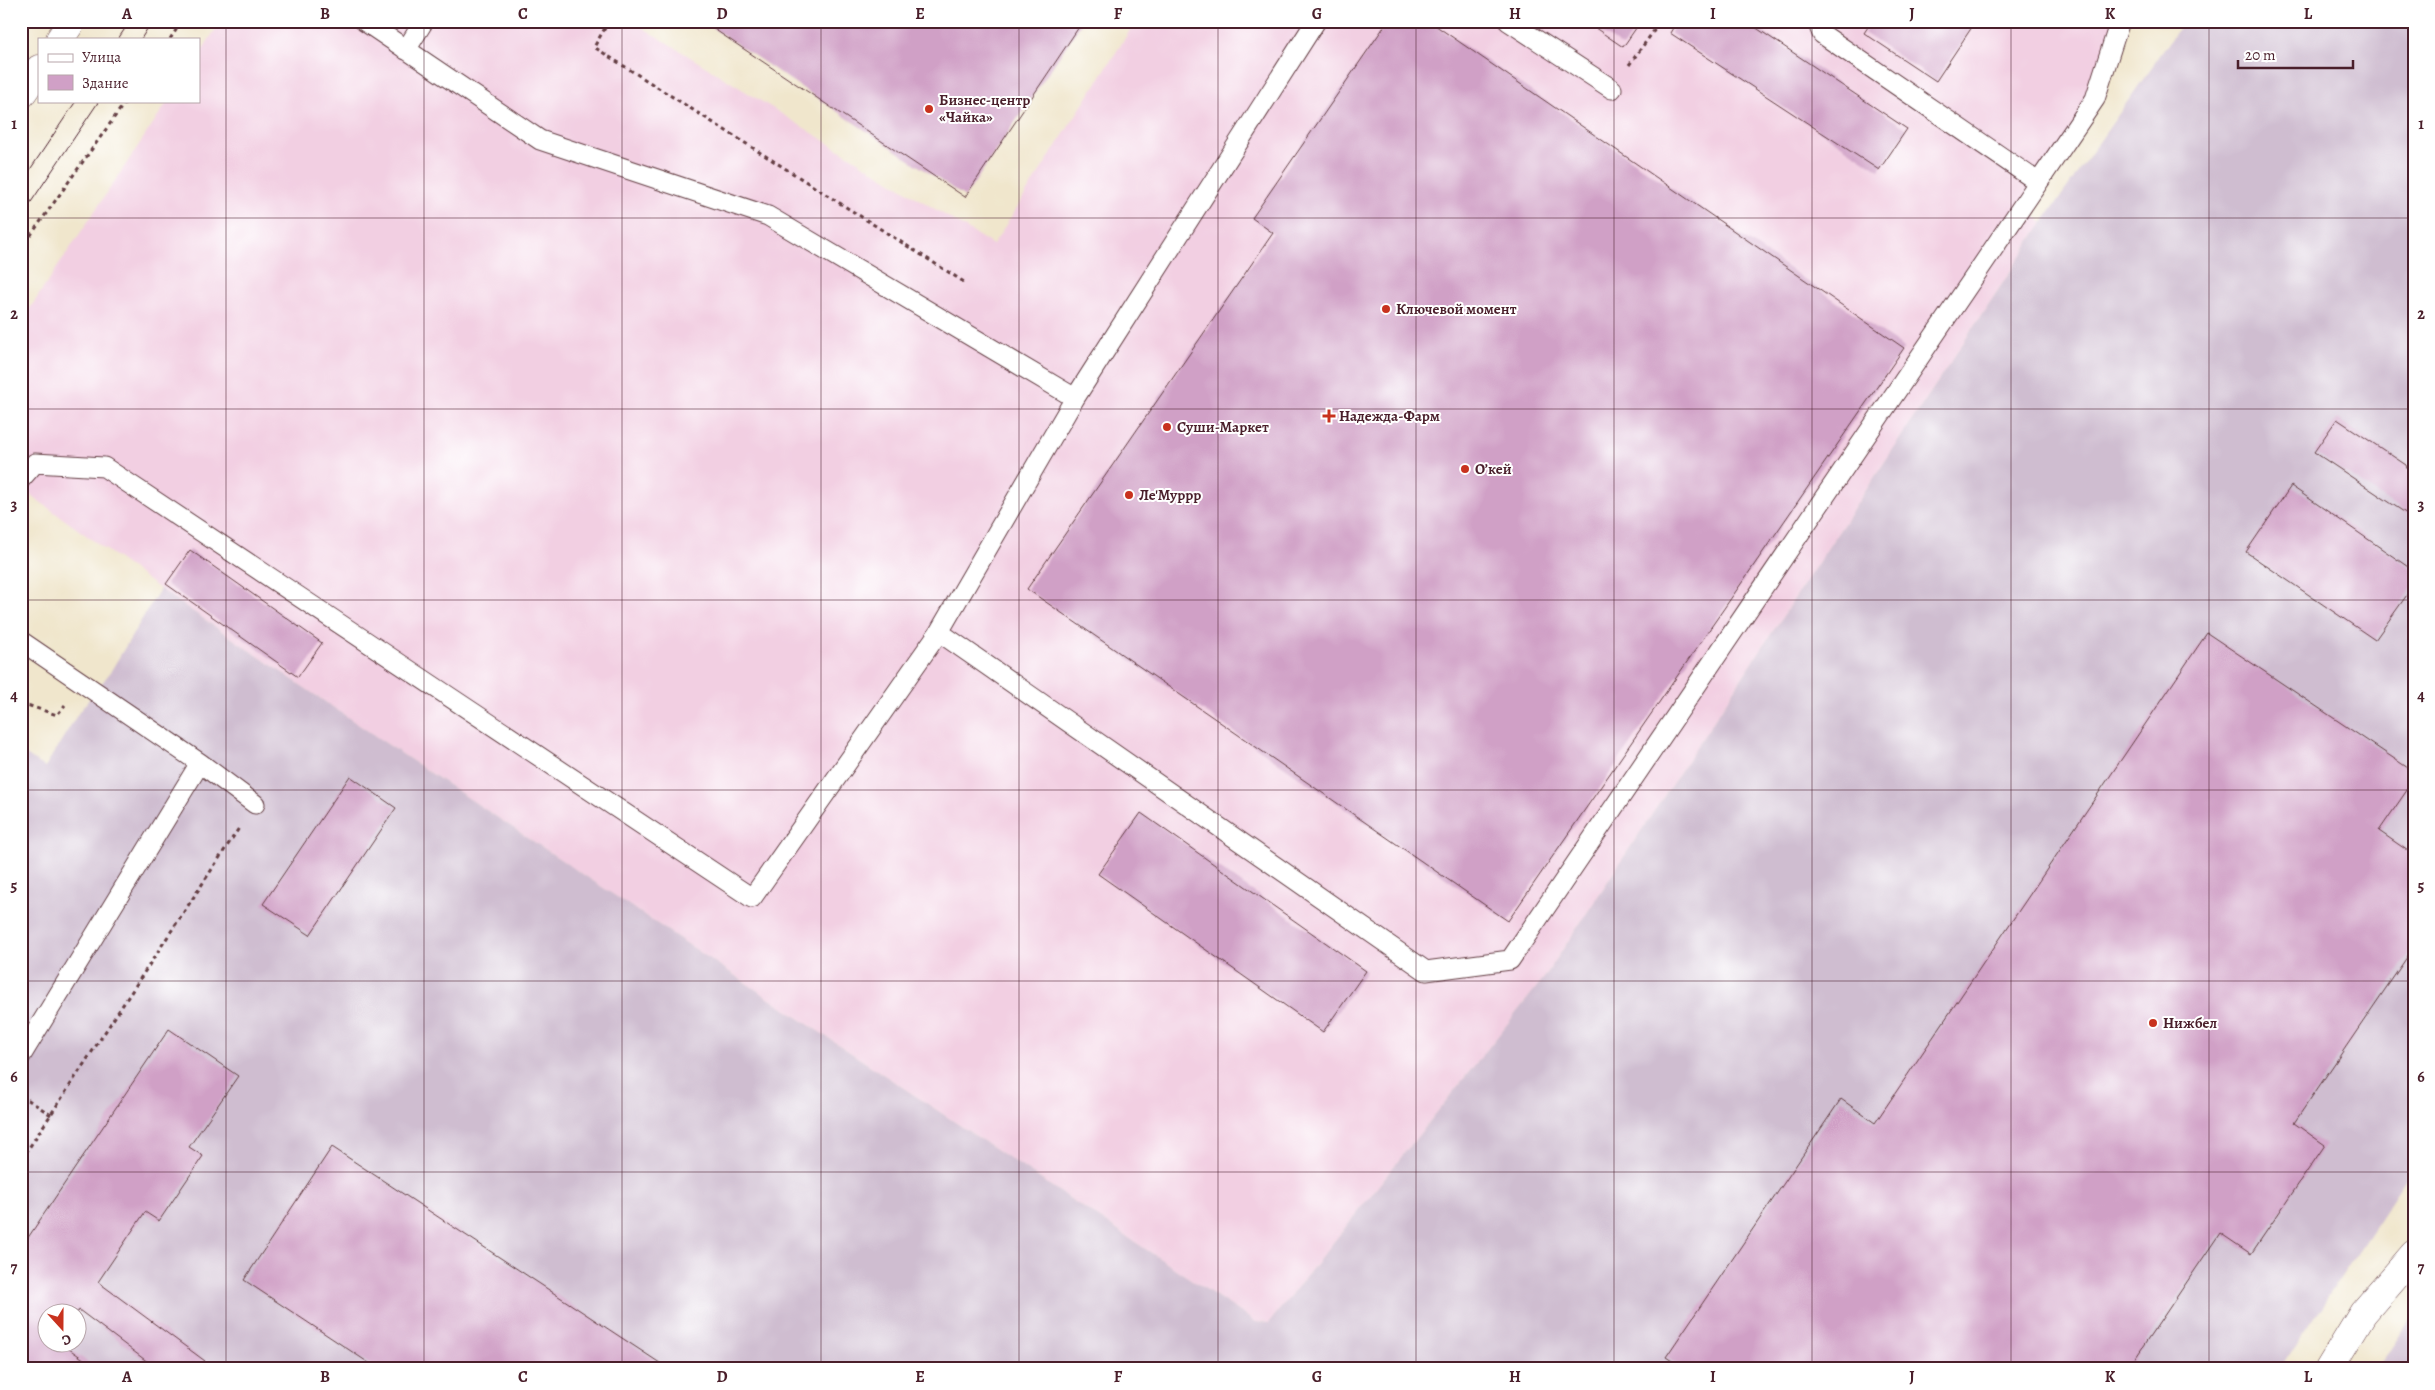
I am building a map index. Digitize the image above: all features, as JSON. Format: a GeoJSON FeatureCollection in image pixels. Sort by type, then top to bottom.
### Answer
{"type":"FeatureCollection","features":[{"type":"Feature","properties":{"kind":"street"},"geometry":{"type":"LineString","coordinates":[[61,38],[72,21]]}},
{"type":"Feature","properties":{"kind":"street"},"geometry":{"type":"LineString","coordinates":[[21,95],[38,71]]}},
{"type":"Feature","properties":{"kind":"street"},"geometry":{"type":"LineString","coordinates":[[2329,1369],[2363,1313],[2414,1254]]}},
{"type":"Feature","properties":{"kind":"lane"},"geometry":{"type":"LineString","coordinates":[[364,21],[540,140],[768,216],[1075,398]]}},
{"type":"Feature","properties":{"kind":"lane"},"geometry":{"type":"LineString","coordinates":[[406,50],[424,21]]}},
{"type":"Feature","properties":{"kind":"lane"},"geometry":{"type":"LineString","coordinates":[[21,479],[35,462],[104,467],[752,898],[939,632],[1075,398],[1316,21]]}},
{"type":"Feature","properties":{"kind":"lane"},"geometry":{"type":"LineString","coordinates":[[1508,21],[1612,89]]}},
{"type":"Feature","properties":{"kind":"lane"},"geometry":{"type":"LineString","coordinates":[[939,632],[1426,971],[1510,960],[2095,99],[2120,21]]}},
{"type":"Feature","properties":{"kind":"lane"},"geometry":{"type":"LineString","coordinates":[[1823,26],[2038,182]]}},
{"type":"Feature","properties":{"kind":"lane"},"geometry":{"type":"LineString","coordinates":[[21,641],[200,763],[254,804]]}},
{"type":"Feature","properties":{"kind":"lane"},"geometry":{"type":"LineString","coordinates":[[21,1056],[200,763]]}},
{"type":"Feature","properties":{"kind":"path"},"geometry":{"type":"LineString","coordinates":[[171,38],[182,21]]}},
{"type":"Feature","properties":{"kind":"path"},"geometry":{"type":"LineString","coordinates":[[609,21],[594,46],[964,282]]}},
{"type":"Feature","properties":{"kind":"path"},"geometry":{"type":"LineString","coordinates":[[1612,89],[1661,21]]}},
{"type":"Feature","properties":{"kind":"path"},"geometry":{"type":"LineString","coordinates":[[21,249],[125,102]]}},
{"type":"Feature","properties":{"kind":"path"},"geometry":{"type":"LineString","coordinates":[[21,703],[57,715],[82,682]]}},
{"type":"Feature","properties":{"kind":"path"},"geometry":{"type":"LineString","coordinates":[[21,1160],[254,804]]}},
{"type":"Feature","properties":{"kind":"path"},"geometry":{"type":"LineString","coordinates":[[21,1095],[51,1115]]}},
{"type":"Feature","properties":{"kind":"shaded area"},"geometry":{"type":"Polygon","coordinates":[[[221,21],[632,21],[993,245],[1136,21],[2120,21],[2095,99],[2021,207],[2043,222],[1544,978],[1269,1323],[1255,1322],[378,738],[160,589],[21,488],[21,322],[167,102],[200,102],[200,53],[221,21]]]}},
{"type":"Feature","properties":{"kind":"shaded area"},"geometry":{"type":"Polygon","coordinates":[[[2184,21],[2414,21],[2414,1167],[2280,1369],[21,1369],[21,752],[45,767],[79,712],[109,674],[160,589],[378,738],[1255,1322],[1269,1323],[1544,978],[2043,222],[2184,21]]]}},
{"type":"Feature","properties":{"kind":"shaded area"},"geometry":{"type":"Polygon","coordinates":[[[2414,1314],[2414,1369],[2377,1369],[2414,1314]]]}},
{"type":"Feature","properties":{"kind":"building","name":"Бизнес-центр «Чайка»"},"geometry":{"type":"Polygon","coordinates":[[[702,21],[1083,21],[965,197],[702,21]]]}},
{"type":"Feature","properties":{"kind":"building","name":"О’кей"},"geometry":{"type":"Polygon","coordinates":[[[1388,21],[1429,21],[1904,348],[1508,921],[1027,589],[1273,233],[1252,218],[1388,21]]]}},
{"type":"Feature","properties":{"kind":"building"},"geometry":{"type":"Polygon","coordinates":[[[1585,21],[1641,21],[1623,47],[1585,21]]]}},
{"type":"Feature","properties":{"kind":"building"},"geometry":{"type":"Polygon","coordinates":[[[1677,21],[1746,21],[1907,129],[1879,170],[1670,33],[1677,21]]]}},
{"type":"Feature","properties":{"kind":"building"},"geometry":{"type":"Polygon","coordinates":[[[1872,21],[1976,21],[1936,81],[1864,33],[1872,21]]]}},
{"type":"Feature","properties":{"kind":"building"},"geometry":{"type":"Polygon","coordinates":[[[2337,419],[2406,465],[2414,483],[2414,503],[2407,514],[2314,452],[2337,419]]]}},
{"type":"Feature","properties":{"kind":"building"},"geometry":{"type":"Polygon","coordinates":[[[2291,486],[2414,571],[2414,585],[2375,640],[2246,552],[2291,486]]]}},
{"type":"Feature","properties":{"kind":"building"},"geometry":{"type":"Polygon","coordinates":[[[190,550],[322,643],[298,677],[166,584],[190,550]]]}},
{"type":"Feature","properties":{"kind":"building","name":"Нижбел"},"geometry":{"type":"Polygon","coordinates":[[[2207,633],[2414,772],[2414,780],[2379,831],[2414,855],[2414,947],[2294,1123],[2325,1145],[2251,1254],[2220,1233],[2128,1369],[1684,1369],[1666,1357],[1841,1099],[1875,1123],[2207,633]]]}},
{"type":"Feature","properties":{"kind":"building"},"geometry":{"type":"Polygon","coordinates":[[[350,776],[396,808],[310,935],[263,904],[350,776]]]}},
{"type":"Feature","properties":{"kind":"building"},"geometry":{"type":"Polygon","coordinates":[[[1141,813],[1366,971],[1323,1032],[1098,874],[1141,813]]]}},
{"type":"Feature","properties":{"kind":"building"},"geometry":{"type":"Polygon","coordinates":[[[169,1029],[238,1076],[189,1147],[203,1156],[159,1221],[145,1212],[98,1282],[205,1361],[199,1369],[157,1369],[88,1317],[88,1302],[38,1302],[38,1352],[73,1352],[98,1369],[21,1369],[21,1248],[169,1029]]]}},
{"type":"Feature","properties":{"kind":"building"},"geometry":{"type":"Polygon","coordinates":[[[332,1147],[669,1369],[378,1369],[244,1280],[332,1147]]]}},
{"type":"Feature","properties":{"kind":"tram line"},"geometry":{"type":"LineString","coordinates":[[119,38],[130,21]]}},
{"type":"Feature","properties":{"kind":"tram line"},"geometry":{"type":"LineString","coordinates":[[142,38],[152,21]]}},
{"type":"Feature","properties":{"kind":"tram line"},"geometry":{"type":"LineString","coordinates":[[21,183],[75,102]]}},
{"type":"Feature","properties":{"kind":"tram line"},"geometry":{"type":"LineString","coordinates":[[21,217],[98,102]]}},
{"type":"Feature","properties":{"kind":"place","name":"Бизнес-центр «Чайка»"},"geometry":{"type":"Point","coordinates":[929,109]}},
{"type":"Feature","properties":{"kind":"place","name":"Ключевой момент"},"geometry":{"type":"Point","coordinates":[1386,309]}},
{"type":"Feature","properties":{"kind":"place","name":"Надежда-Фарм"},"geometry":{"type":"Point","coordinates":[1329,416]}},
{"type":"Feature","properties":{"kind":"place","name":"Суши-Маркет"},"geometry":{"type":"Point","coordinates":[1167,427]}},
{"type":"Feature","properties":{"kind":"place","name":"О’кей"},"geometry":{"type":"Point","coordinates":[1465,469]}},
{"type":"Feature","properties":{"kind":"place","name":"Ле'Муррр"},"geometry":{"type":"Point","coordinates":[1129,495]}},
{"type":"Feature","properties":{"kind":"place","name":"Нижбел"},"geometry":{"type":"Point","coordinates":[2153,1023]}}]}
